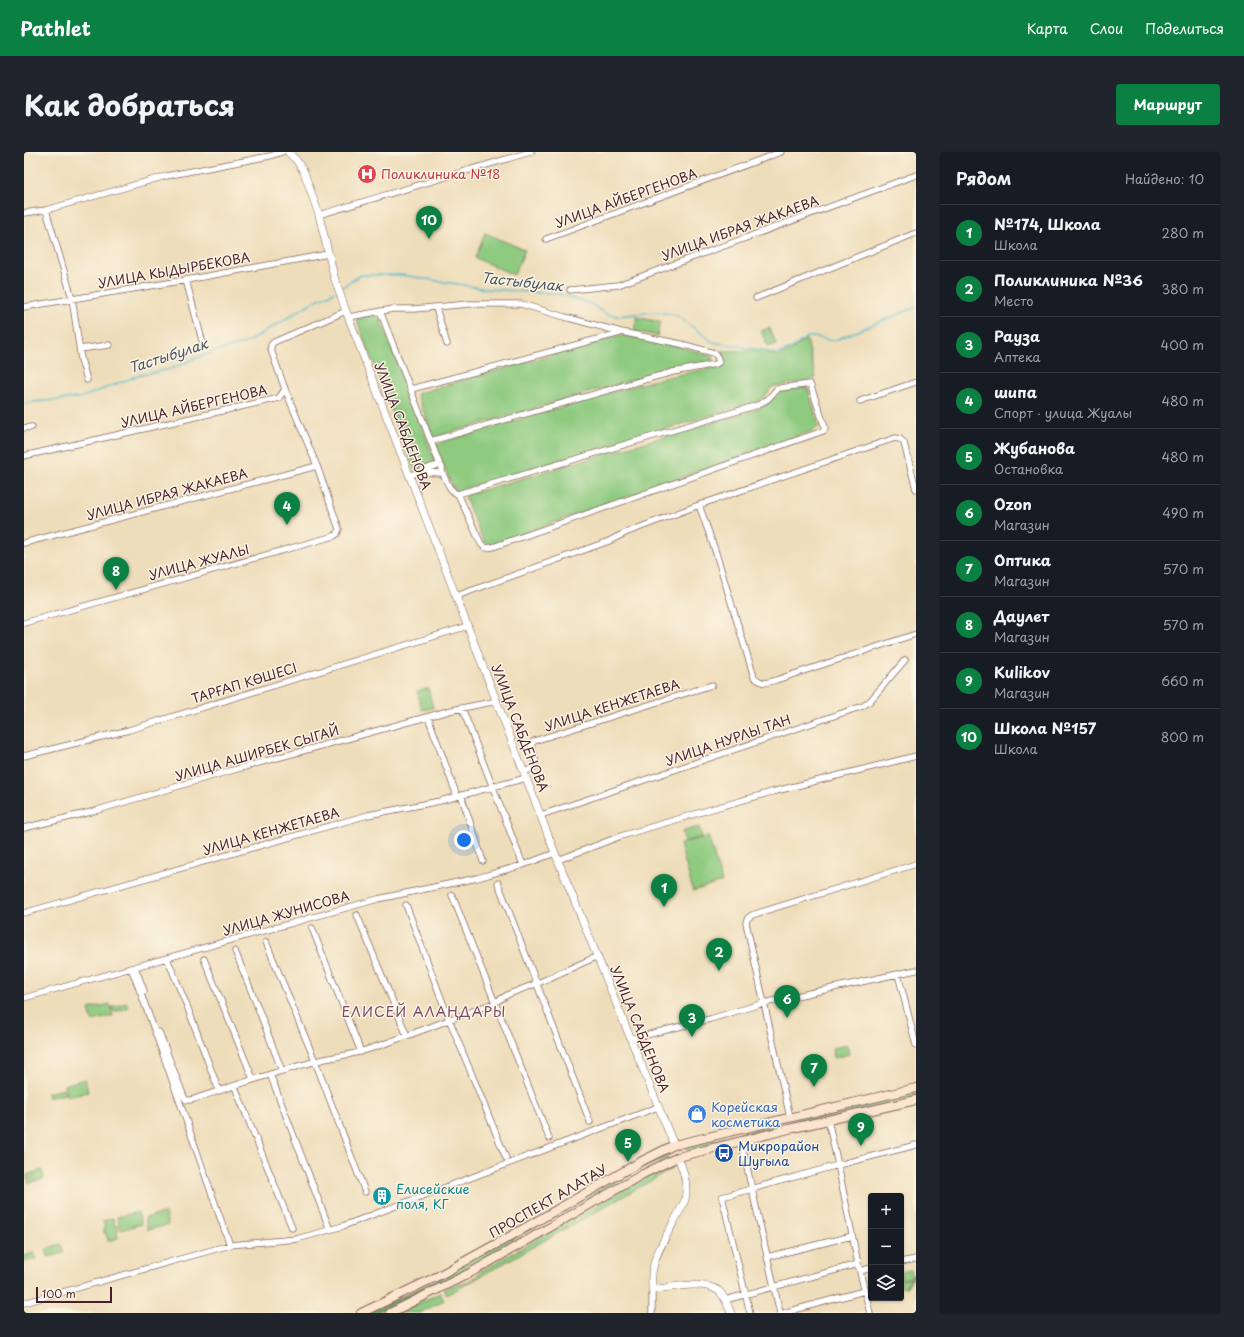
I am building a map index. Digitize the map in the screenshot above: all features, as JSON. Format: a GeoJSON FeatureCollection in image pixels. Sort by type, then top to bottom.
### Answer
{"type":"FeatureCollection","features":[{"type":"Feature","properties":{"kind":"main road","name":"ПРОСПЕКТ АЛАТАУ"},"geometry":{"type":"LineString","coordinates":[[361,1313],[438,1276],[640,1162],[674,1146],[916,1088]]}},
{"type":"Feature","properties":{"kind":"main road","name":"ПРОСПЕКТ АЛАТАУ"},"geometry":{"type":"LineString","coordinates":[[390,1313],[470,1273],[643,1174],[678,1157],[793,1128],[916,1100]]}},
{"type":"Feature","properties":{"kind":"main road"},"geometry":{"type":"LineString","coordinates":[[790,1117],[793,1128]]}},
{"type":"Feature","properties":{"kind":"main road","name":"УЛИЦА САБДЕНОВА"},"geometry":{"type":"LineString","coordinates":[[674,1146],[678,1157]]}},
{"type":"Feature","properties":{"kind":"main road"},"geometry":{"type":"LineString","coordinates":[[562,1207],[568,1217]]}},
{"type":"Feature","properties":{"kind":"street"},"geometry":{"type":"LineString","coordinates":[[24,213],[46,210],[166,176],[270,156],[282,152]]}},
{"type":"Feature","properties":{"kind":"street","name":"УЛИЦА САБДЕНОВА"},"geometry":{"type":"LineString","coordinates":[[288,152],[297,161],[304,172],[319,215],[335,280],[347,314],[556,857],[598,956],[674,1146]]}},
{"type":"Feature","properties":{"kind":"street"},"geometry":{"type":"LineString","coordinates":[[319,215],[449,175],[531,152]]}},
{"type":"Feature","properties":{"kind":"street","name":"УЛИЦА АЙБЕРГЕНОВА"},"geometry":{"type":"LineString","coordinates":[[546,239],[781,152]]}},
{"type":"Feature","properties":{"kind":"street","name":"УЛИЦА ИБРАЯ ЖАКАЕВА"},"geometry":{"type":"LineString","coordinates":[[570,290],[618,285],[916,175]]}},
{"type":"Feature","properties":{"kind":"street"},"geometry":{"type":"LineString","coordinates":[[46,210],[72,298],[80,349],[80,359],[87,380]]}},
{"type":"Feature","properties":{"kind":"street"},"geometry":{"type":"LineString","coordinates":[[756,298],[916,233]]}},
{"type":"Feature","properties":{"kind":"street","name":"УЛИЦА КЫДЫРБЕКОВА"},"geometry":{"type":"LineString","coordinates":[[24,307],[186,280],[328,254]]}},
{"type":"Feature","properties":{"kind":"street"},"geometry":{"type":"LineString","coordinates":[[186,280],[203,344]]}},
{"type":"Feature","properties":{"kind":"street"},"geometry":{"type":"LineString","coordinates":[[347,314],[393,309],[436,308],[469,304],[521,304],[621,332],[681,344],[714,353],[719,362],[716,364],[673,372],[647,379],[431,441]]}},
{"type":"Feature","properties":{"kind":"street"},"geometry":{"type":"LineString","coordinates":[[436,308],[447,344]]}},
{"type":"Feature","properties":{"kind":"street"},"geometry":{"type":"LineString","coordinates":[[380,311],[442,467],[442,472],[454,494],[758,405],[763,403],[777,389],[780,388],[810,384],[825,427],[823,430],[493,547],[486,548],[481,544],[458,494]]}},
{"type":"Feature","properties":{"kind":"street","name":"УЛИЦА АЙБЕРГЕНОВА"},"geometry":{"type":"LineString","coordinates":[[24,456],[279,398],[285,389],[271,350],[271,345],[274,342],[347,314]]}},
{"type":"Feature","properties":{"kind":"street"},"geometry":{"type":"LineString","coordinates":[[411,389],[621,332]]}},
{"type":"Feature","properties":{"kind":"street"},"geometry":{"type":"LineString","coordinates":[[80,349],[109,345]]}},
{"type":"Feature","properties":{"kind":"street"},"geometry":{"type":"LineString","coordinates":[[860,401],[916,382]]}},
{"type":"Feature","properties":{"kind":"street"},"geometry":{"type":"LineString","coordinates":[[285,389],[317,466]]}},
{"type":"Feature","properties":{"kind":"street"},"geometry":{"type":"LineString","coordinates":[[24,428],[32,427]]}},
{"type":"Feature","properties":{"kind":"street"},"geometry":{"type":"LineString","coordinates":[[457,597],[609,541],[625,533],[698,505],[895,438],[900,439],[904,443],[916,489]]}},
{"type":"Feature","properties":{"kind":"street"},"geometry":{"type":"LineString","coordinates":[[409,476],[440,465]]}},
{"type":"Feature","properties":{"kind":"street","name":"УЛИЦА ИБРАЯ ЖАКАЕВА"},"geometry":{"type":"LineString","coordinates":[[24,543],[317,466]]}},
{"type":"Feature","properties":{"kind":"street","name":"УЛИЦА ЖУАЛЫ"},"geometry":{"type":"LineString","coordinates":[[24,623],[334,536],[337,534],[339,529],[317,466]]}},
{"type":"Feature","properties":{"kind":"street"},"geometry":{"type":"LineString","coordinates":[[421,472],[442,472]]}},
{"type":"Feature","properties":{"kind":"street"},"geometry":{"type":"LineString","coordinates":[[698,505],[715,550],[754,677],[760,682],[765,683],[776,680],[916,634]]}},
{"type":"Feature","properties":{"kind":"street","name":"ТАРҒАП КӨШЕСІ"},"geometry":{"type":"LineString","coordinates":[[24,756],[129,730],[468,626]]}},
{"type":"Feature","properties":{"kind":"street","name":"УЛИЦА НУРЛЫ ТАН"},"geometry":{"type":"LineString","coordinates":[[541,815],[863,706],[870,701],[905,660]]}},
{"type":"Feature","properties":{"kind":"street","name":"УЛИЦА КЕНЖЕТАЕВА"},"geometry":{"type":"LineString","coordinates":[[24,913],[368,815],[440,801],[493,786],[525,775],[533,768],[536,762],[531,745],[534,741],[712,685]]}},
{"type":"Feature","properties":{"kind":"street","name":"УЛИЦА АШИРБЕК СЫГАЙ"},"geometry":{"type":"LineString","coordinates":[[24,828],[91,812],[226,772],[428,717],[497,701]]}},
{"type":"Feature","properties":{"kind":"street"},"geometry":{"type":"LineString","coordinates":[[462,708],[523,865]]}},
{"type":"Feature","properties":{"kind":"street"},"geometry":{"type":"LineString","coordinates":[[428,717],[483,861]]}},
{"type":"Feature","properties":{"kind":"street","name":"УЛИЦА ЖУНИСОВА"},"geometry":{"type":"LineString","coordinates":[[24,998],[378,899],[453,884],[556,857],[715,808],[916,756]]}},
{"type":"Feature","properties":{"kind":"street"},"geometry":{"type":"LineString","coordinates":[[790,1117],[746,923],[747,919],[752,915],[916,864]]}},
{"type":"Feature","properties":{"kind":"street"},"geometry":{"type":"LineString","coordinates":[[498,883],[538,983],[590,1122]]}},
{"type":"Feature","properties":{"kind":"street"},"geometry":{"type":"LineString","coordinates":[[452,895],[549,1138]]}},
{"type":"Feature","properties":{"kind":"street"},"geometry":{"type":"LineString","coordinates":[[406,905],[449,1019],[506,1158]]}},
{"type":"Feature","properties":{"kind":"street"},"geometry":{"type":"LineString","coordinates":[[357,915],[407,1036]]}},
{"type":"Feature","properties":{"kind":"street"},"geometry":{"type":"LineString","coordinates":[[312,928],[361,1052]]}},
{"type":"Feature","properties":{"kind":"street"},"geometry":{"type":"LineString","coordinates":[[266,942],[315,1061],[365,1192]]}},
{"type":"Feature","properties":{"kind":"street"},"geometry":{"type":"LineString","coordinates":[[235,951],[282,1070]]}},
{"type":"Feature","properties":{"kind":"street"},"geometry":{"type":"LineString","coordinates":[[133,967],[186,1100],[191,1100],[282,1070],[315,1061],[361,1052],[407,1036],[494,1003],[509,994],[538,983],[598,956]]}},
{"type":"Feature","properties":{"kind":"street"},"geometry":{"type":"LineString","coordinates":[[168,958],[219,1091]]}},
{"type":"Feature","properties":{"kind":"street"},"geometry":{"type":"LineString","coordinates":[[204,959],[253,1079]]}},
{"type":"Feature","properties":{"kind":"street"},"geometry":{"type":"LineString","coordinates":[[133,967],[179,1098],[206,1181],[230,1245]]}},
{"type":"Feature","properties":{"kind":"street"},"geometry":{"type":"LineString","coordinates":[[630,1039],[710,1019],[764,1003],[916,970]]}},
{"type":"Feature","properties":{"kind":"street"},"geometry":{"type":"LineString","coordinates":[[898,974],[916,1045]]}},
{"type":"Feature","properties":{"kind":"street"},"geometry":{"type":"LineString","coordinates":[[270,1074],[330,1230]]}},
{"type":"Feature","properties":{"kind":"street"},"geometry":{"type":"LineString","coordinates":[[234,1087],[292,1228]]}},
{"type":"Feature","properties":{"kind":"street"},"geometry":{"type":"LineString","coordinates":[[24,1303],[230,1245],[297,1239],[330,1230],[658,1107]]}},
{"type":"Feature","properties":{"kind":"street"},"geometry":{"type":"LineString","coordinates":[[828,1120],[858,1264],[870,1313]]}},
{"type":"Feature","properties":{"kind":"street"},"geometry":{"type":"LineString","coordinates":[[741,1141],[780,1313]]}},
{"type":"Feature","properties":{"kind":"street"},"geometry":{"type":"LineString","coordinates":[[750,1313],[744,1294],[722,1197],[916,1145]]}},
{"type":"Feature","properties":{"kind":"street","name":"УЛИЦА САБДЕНОВА"},"geometry":{"type":"LineString","coordinates":[[652,1313],[653,1267],[658,1252],[685,1200],[687,1191],[686,1181],[678,1157]]}},
{"type":"Feature","properties":{"kind":"street"},"geometry":{"type":"LineString","coordinates":[[767,1258],[852,1236]]}},
{"type":"Feature","properties":{"kind":"street"},"geometry":{"type":"LineString","coordinates":[[904,1261],[916,1259]]}},
{"type":"Feature","properties":{"kind":"street"},"geometry":{"type":"LineString","coordinates":[[725,1300],[858,1264]]}},
{"type":"Feature","properties":{"kind":"street"},"geometry":{"type":"LineString","coordinates":[[860,1271],[868,1269]]}},
{"type":"Feature","properties":{"kind":"street"},"geometry":{"type":"LineString","coordinates":[[652,1290],[670,1287],[699,1286],[715,1289],[720,1292],[731,1313]]}},
{"type":"Feature","properties":{"kind":"street"},"geometry":{"type":"LineString","coordinates":[[784,1313],[864,1291]]}},
{"type":"Feature","properties":{"kind":"green space"},"geometry":{"type":"Polygon","coordinates":[[[485,233],[525,250],[514,275],[475,258],[485,233]]]}},
{"type":"Feature","properties":{"kind":"green space"},"geometry":{"type":"Polygon","coordinates":[[[373,315],[379,316],[435,460],[435,464],[415,471],[356,318],[373,315]]]}},
{"type":"Feature","properties":{"kind":"green space"},"geometry":{"type":"Polygon","coordinates":[[[637,317],[660,322],[657,336],[634,331],[637,317]]]}},
{"type":"Feature","properties":{"kind":"green space"},"geometry":{"type":"Polygon","coordinates":[[[770,328],[776,344],[768,347],[761,331],[770,328]]]}},
{"type":"Feature","properties":{"kind":"green space"},"geometry":{"type":"Polygon","coordinates":[[[621,335],[681,347],[711,356],[713,358],[711,362],[660,372],[435,437],[433,436],[417,395],[418,393],[621,335]]]}},
{"type":"Feature","properties":{"kind":"green space"},"geometry":{"type":"Polygon","coordinates":[[[807,340],[816,378],[804,382],[771,387],[760,400],[750,404],[459,490],[453,488],[436,447],[436,445],[442,442],[658,379],[721,366],[720,351],[760,350],[777,356],[790,351],[807,340]]]}},
{"type":"Feature","properties":{"kind":"green space"},"geometry":{"type":"Polygon","coordinates":[[[804,387],[808,389],[819,426],[815,430],[493,544],[489,545],[484,542],[465,498],[466,495],[761,408],[781,391],[804,387]]]}},
{"type":"Feature","properties":{"kind":"green space"},"geometry":{"type":"Polygon","coordinates":[[[428,688],[433,708],[422,710],[417,691],[428,688]]]}},
{"type":"Feature","properties":{"kind":"green space"},"geometry":{"type":"Polygon","coordinates":[[[699,827],[702,837],[685,842],[682,832],[699,827]]]}},
{"type":"Feature","properties":{"kind":"green space"},"geometry":{"type":"Polygon","coordinates":[[[708,836],[722,882],[693,891],[680,844],[708,836]]]}},
{"type":"Feature","properties":{"kind":"green space"},"geometry":{"type":"Polygon","coordinates":[[[127,1003],[128,1008],[114,1012],[112,1007],[127,1003]]]}},
{"type":"Feature","properties":{"kind":"green space"},"geometry":{"type":"Polygon","coordinates":[[[110,1004],[113,1016],[92,1021],[89,1009],[110,1004]]]}},
{"type":"Feature","properties":{"kind":"green space"},"geometry":{"type":"Polygon","coordinates":[[[847,1045],[849,1054],[834,1058],[832,1048],[847,1045]]]}},
{"type":"Feature","properties":{"kind":"green space"},"geometry":{"type":"Polygon","coordinates":[[[85,1079],[88,1092],[67,1097],[64,1085],[85,1079]]]}},
{"type":"Feature","properties":{"kind":"green space"},"geometry":{"type":"Polygon","coordinates":[[[63,1089],[65,1094],[48,1098],[47,1093],[63,1089]]]}},
{"type":"Feature","properties":{"kind":"green space"},"geometry":{"type":"Polygon","coordinates":[[[916,1091],[916,1097],[798,1124],[797,1119],[916,1091]]]}},
{"type":"Feature","properties":{"kind":"green space"},"geometry":{"type":"Polygon","coordinates":[[[789,1122],[790,1125],[688,1151],[686,1146],[789,1122]]]}},
{"type":"Feature","properties":{"kind":"green space"},"geometry":{"type":"Polygon","coordinates":[[[666,1153],[668,1158],[637,1170],[568,1212],[566,1209],[636,1166],[666,1153]]]}},
{"type":"Feature","properties":{"kind":"green space"},"geometry":{"type":"Polygon","coordinates":[[[670,1164],[672,1169],[447,1295],[444,1289],[460,1283],[461,1285],[476,1277],[481,1271],[670,1164]]]}},
{"type":"Feature","properties":{"kind":"green space"},"geometry":{"type":"Polygon","coordinates":[[[42,1170],[44,1179],[29,1183],[27,1175],[42,1170]]]}},
{"type":"Feature","properties":{"kind":"green space"},"geometry":{"type":"Polygon","coordinates":[[[557,1211],[558,1214],[517,1237],[506,1248],[439,1284],[437,1280],[557,1211]]]}},
{"type":"Feature","properties":{"kind":"green space"},"geometry":{"type":"Polygon","coordinates":[[[138,1212],[141,1224],[121,1230],[117,1217],[138,1212]]]}},
{"type":"Feature","properties":{"kind":"green space"},"geometry":{"type":"Polygon","coordinates":[[[165,1213],[168,1225],[148,1230],[145,1218],[165,1213]]]}},
{"type":"Feature","properties":{"kind":"green space"},"geometry":{"type":"Polygon","coordinates":[[[113,1218],[115,1226],[117,1225],[118,1238],[108,1241],[106,1233],[104,1233],[103,1229],[105,1228],[103,1221],[113,1218]]]}},
{"type":"Feature","properties":{"kind":"green space"},"geometry":{"type":"Polygon","coordinates":[[[61,1244],[64,1253],[48,1257],[46,1249],[61,1244]]]}},
{"type":"Feature","properties":{"kind":"green space"},"geometry":{"type":"Polygon","coordinates":[[[34,1253],[36,1259],[24,1262],[24,1256],[34,1253]]]}},
{"type":"Feature","properties":{"kind":"green space"},"geometry":{"type":"Polygon","coordinates":[[[910,1270],[912,1277],[904,1278],[904,1271],[910,1270]]]}},
{"type":"Feature","properties":{"kind":"green space"},"geometry":{"type":"Polygon","coordinates":[[[912,1274],[914,1274],[914,1278],[905,1288],[904,1279],[911,1278],[907,1282],[906,1286],[912,1278],[912,1274]]]}},
{"type":"Feature","properties":{"kind":"green space"},"geometry":{"type":"Polygon","coordinates":[[[437,1280],[439,1284],[375,1313],[367,1313],[437,1280]]]}},
{"type":"Feature","properties":{"kind":"green space"},"geometry":{"type":"Polygon","coordinates":[[[440,1293],[444,1300],[420,1313],[397,1313],[440,1293]]]}},
{"type":"Feature","properties":{"kind":"waterway","name":"Тастыбулак"},"geometry":{"type":"LineString","coordinates":[[342,287],[361,275],[402,275],[487,289],[559,294],[591,304],[606,314],[618,316],[656,312],[676,315],[713,342],[762,350],[776,354],[791,349],[807,337],[833,341],[916,307]]}},
{"type":"Feature","properties":{"kind":"waterway","name":"Тастыбулак"},"geometry":{"type":"LineString","coordinates":[[24,404],[80,398],[137,376],[170,369],[206,354],[246,343],[311,303],[334,292]]}},
{"type":"Feature","properties":{"kind":"place","name":"Поликлиника №18"},"geometry":{"type":"Point","coordinates":[367,174]}},
{"type":"Feature","properties":{"kind":"place","name":"Школа №157"},"geometry":{"type":"Point","coordinates":[429,239]}},
{"type":"Feature","properties":{"kind":"place","name":"шипа"},"geometry":{"type":"Point","coordinates":[287,525]}},
{"type":"Feature","properties":{"kind":"place","name":"Даулет"},"geometry":{"type":"Point","coordinates":[116,590]}},
{"type":"Feature","properties":{"kind":"place","name":"№174, Школа"},"geometry":{"type":"Point","coordinates":[664,907]}},
{"type":"Feature","properties":{"kind":"place","name":"Поликлиника №36"},"geometry":{"type":"Point","coordinates":[719,971]}},
{"type":"Feature","properties":{"kind":"place","name":"Ozon"},"geometry":{"type":"Point","coordinates":[787,1018]}},
{"type":"Feature","properties":{"kind":"place","name":"Рауза"},"geometry":{"type":"Point","coordinates":[692,1037]}},
{"type":"Feature","properties":{"kind":"place","name":"Оптика"},"geometry":{"type":"Point","coordinates":[814,1087]}},
{"type":"Feature","properties":{"kind":"place","name":"Корейская косметика"},"geometry":{"type":"Point","coordinates":[697,1114]}},
{"type":"Feature","properties":{"kind":"place","name":"Kulikov"},"geometry":{"type":"Point","coordinates":[861,1146]}},
{"type":"Feature","properties":{"kind":"place","name":"Микрорайон Шугыла"},"geometry":{"type":"Point","coordinates":[724,1153]}},
{"type":"Feature","properties":{"kind":"place","name":"Жубанова"},"geometry":{"type":"Point","coordinates":[628,1162]}},
{"type":"Feature","properties":{"kind":"place","name":"Елисейские поля, КГ"},"geometry":{"type":"Point","coordinates":[382,1196]}},
{"type":"Feature","properties":{"kind":"district","name":"ЕЛИСЕЙ АЛАҢДАРЫ"},"geometry":{"type":"Point","coordinates":[424,1012]}}]}
